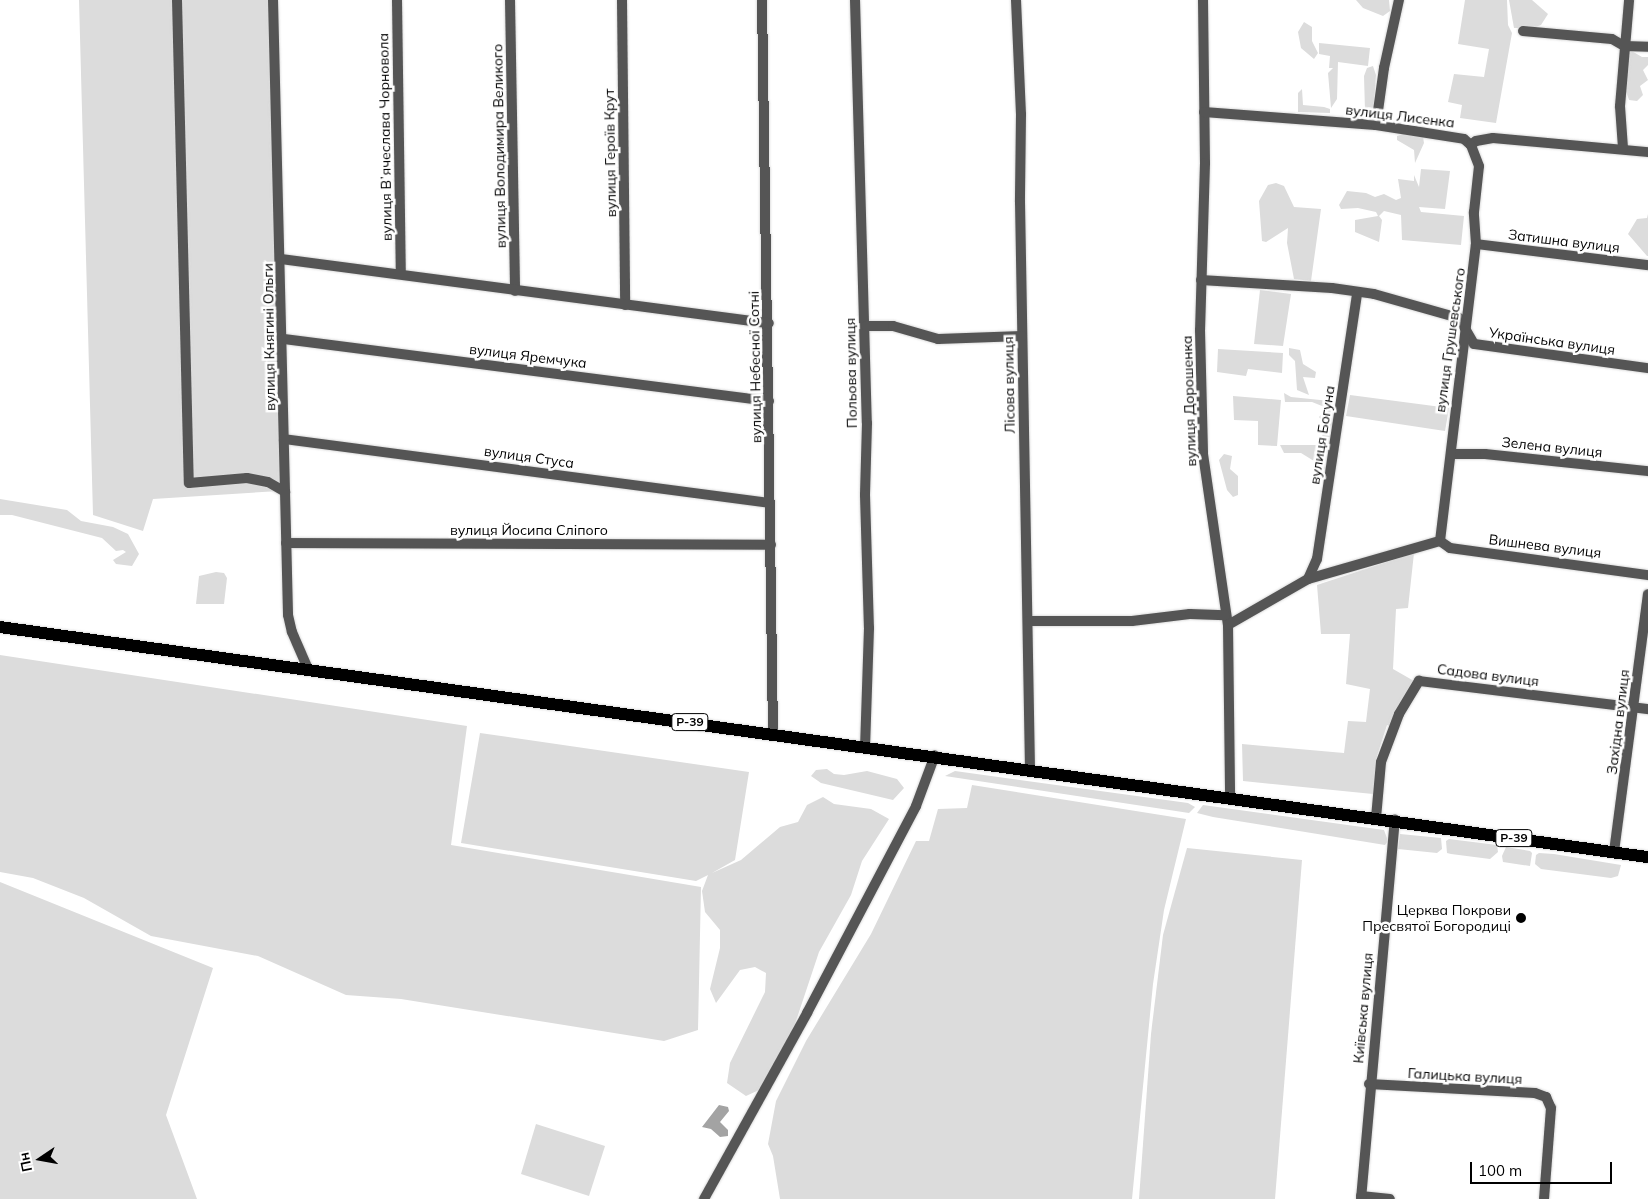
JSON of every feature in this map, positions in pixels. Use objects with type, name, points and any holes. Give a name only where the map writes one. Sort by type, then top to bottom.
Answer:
[{"type":"main road","name":"Р-39","points":[[0,627],[935,755],[1648,858]]},
{"type":"street","points":[[177,0],[188,483],[247,478],[268,482],[285,492]]},
{"type":"street","name":"вулиця Княгині Ольги","points":[[273,0],[284,338],[288,615],[292,632],[308,669]]},
{"type":"street","name":"вулиця Вʼячеслава Чорновола","points":[[397,0],[401,274]]},
{"type":"street","name":"вулиця Володимира Великого","points":[[510,0],[515,291]]},
{"type":"street","name":"вулиця Героїв Крут","points":[[622,0],[625,305]]},
{"type":"street","name":"вулиця Небесної Сотні","points":[[762,0],[769,323],[773,733]]},
{"type":"street","name":"Польова вулиця","points":[[855,0],[866,326],[868,628],[865,746]]},
{"type":"street","name":"Лісова вулиця","points":[[1016,0],[1021,114],[1022,336],[1030,769]]},
{"type":"street","name":"вулиця Дорошенка","points":[[1202,0],[1204,112],[1201,280],[1203,454],[1226,620],[1230,799]]},
{"type":"street","points":[[1376,125],[1384,68],[1399,0]]},
{"type":"street","points":[[1623,148],[1620,106],[1629,0]]},
{"type":"street","points":[[1523,31],[1612,39],[1624,46],[1648,47]]},
{"type":"street","name":"вулиця Лисенка","points":[[1204,112],[1376,125],[1464,139],[1471,145]]},
{"type":"street","points":[[1471,145],[1476,141],[1493,138],[1623,148],[1648,152]]},
{"type":"street","name":"вулиця Грушевського","points":[[1440,540],[1452,454],[1453,421],[1467,333],[1476,244],[1474,212],[1480,166],[1471,145]]},
{"type":"street","name":"Затишна вулиця","points":[[1476,244],[1648,264]]},
{"type":"street","points":[[281,258],[515,291],[769,323]]},
{"type":"street","name":"Українська вулиця","points":[[1201,280],[1332,288],[1357,294],[1374,294],[1459,318],[1474,344],[1648,368]]},
{"type":"street","name":"вулиця Богуна","points":[[1308,579],[1317,559],[1357,294]]},
{"type":"street","points":[[866,326],[893,326],[938,340],[1022,336]]},
{"type":"street","name":"вулиця Яремчука","points":[[284,338],[769,401]]},
{"type":"street","name":"вулиця Стуса","points":[[284,439],[770,503]]},
{"type":"street","name":"Зелена вулиця","points":[[1452,454],[1484,454],[1648,471]]},
{"type":"street","points":[[1028,621],[1132,621],[1190,614],[1226,620],[1308,579],[1440,540]]},
{"type":"street","name":"Вишнева вулиця","points":[[1440,540],[1450,548],[1648,575]]},
{"type":"street","name":"вулиця Йосипа Сліпого","points":[[286,543],[771,545]]},
{"type":"street","name":"Західна вулиця","points":[[1614,852],[1648,594]]},
{"type":"street","name":"Садова вулиця","points":[[1378,818],[1381,762],[1389,738],[1419,681],[1648,709]]},
{"type":"street","points":[[704,1199],[807,1013],[916,806],[935,755]]},
{"type":"street","name":"Київська вулиця","points":[[1361,1198],[1395,820]]},
{"type":"street","name":"Галицька вулиця","points":[[1370,1084],[1535,1093],[1546,1097],[1550,1108],[1544,1199]]},
{"type":"street","points":[[1361,1198],[1390,1199]]},
{"type":"shaded area","points":[[79,0],[269,0],[283,483],[279,491],[153,499],[143,531],[93,515]]},
{"type":"shaded area","points":[[1356,0],[1389,0],[1390,11],[1383,16],[1363,8]]},
{"type":"shaded area","points":[[1465,0],[1507,0],[1508,25],[1512,33],[1496,123],[1460,118],[1462,105],[1448,102],[1454,74],[1484,77],[1489,49],[1458,44]]},
{"type":"shaded area","points":[[1509,0],[1532,0],[1548,14],[1541,25],[1533,28],[1514,28]]},
{"type":"shaded area","points":[[1304,22],[1312,27],[1312,41],[1318,53],[1314,59],[1301,48],[1298,32]]},
{"type":"shaded area","points":[[1319,43],[1370,48],[1368,66],[1338,62],[1337,99],[1331,108],[1328,73],[1333,68],[1329,68],[1330,56],[1319,54]]},
{"type":"shaded area","points":[[1630,50],[1642,57],[1648,57],[1648,65],[1643,70],[1648,80],[1640,86],[1643,95],[1637,101],[1629,100],[1626,91]]},
{"type":"shaded area","points":[[1373,66],[1376,75],[1373,117],[1368,121],[1353,119],[1359,111],[1365,111],[1364,76],[1367,68]]},
{"type":"shaded area","points":[[1302,89],[1303,105],[1324,107],[1330,109],[1330,113],[1298,112],[1298,93]]},
{"type":"shaded area","points":[[1403,134],[1423,137],[1424,143],[1415,163],[1414,150],[1397,140],[1397,136]]},
{"type":"shaded area","points":[[1421,169],[1450,171],[1445,209],[1419,207],[1421,212],[1464,216],[1461,245],[1402,240],[1401,215],[1384,211],[1379,216],[1382,220],[1379,242],[1355,232],[1355,220],[1378,216],[1376,212],[1358,208],[1341,209],[1339,205],[1347,191],[1366,193],[1375,197],[1384,194],[1396,200],[1401,198],[1398,179],[1414,181],[1414,175],[1419,187]]},
{"type":"shaded area","points":[[1276,183],[1284,186],[1294,207],[1321,209],[1311,281],[1294,279],[1287,243],[1288,228],[1266,242],[1262,241],[1259,201],[1268,185]]},
{"type":"shaded area","points":[[1648,214],[1647,256],[1628,234],[1637,219],[1647,218]]},
{"type":"shaded area","points":[[1260,290],[1291,294],[1283,346],[1254,344]]},
{"type":"shaded area","points":[[1289,348],[1300,350],[1303,364],[1316,372],[1315,378],[1303,377],[1309,395],[1297,390],[1295,361],[1289,355]]},
{"type":"shaded area","points":[[1218,349],[1283,353],[1282,373],[1248,369],[1246,376],[1217,372]]},
{"type":"shaded area","points":[[1284,393],[1291,397],[1330,401],[1334,405],[1332,448],[1325,479],[1320,479],[1314,461],[1301,453],[1284,453],[1280,445],[1320,445],[1325,425],[1319,417],[1327,408],[1312,402],[1285,402]]},
{"type":"shaded area","points":[[1350,395],[1449,408],[1445,431],[1346,416]]},
{"type":"shaded area","points":[[1233,396],[1281,400],[1277,446],[1258,445],[1258,421],[1234,420]]},
{"type":"shaded area","points":[[1224,454],[1232,456],[1230,469],[1238,476],[1238,495],[1233,497],[1227,490],[1219,460]]},
{"type":"shaded area","points":[[0,499],[67,510],[81,521],[113,527],[128,534],[139,554],[132,566],[116,564],[113,560],[126,552],[123,550],[116,551],[102,538],[12,515],[0,515]]},
{"type":"shaded area","points":[[1414,553],[1408,608],[1396,609],[1393,669],[1414,681],[1390,726],[1387,725],[1377,756],[1373,794],[1243,781],[1242,744],[1344,753],[1348,721],[1366,722],[1370,689],[1346,684],[1350,634],[1321,634],[1317,585]]},
{"type":"shaded area","points":[[216,572],[224,573],[227,578],[224,604],[196,604],[199,576]]},
{"type":"shaded area","points":[[0,655],[467,726],[451,845],[701,887],[698,1030],[664,1041],[401,999],[346,995],[258,956],[151,936],[84,898],[33,878],[0,872]]},
{"type":"shaded area","points":[[480,733],[749,772],[735,860],[712,873],[741,860],[780,827],[798,822],[807,805],[823,797],[834,804],[871,809],[889,819],[862,861],[851,895],[819,952],[794,1027],[759,1090],[746,1096],[727,1083],[730,1063],[765,992],[766,973],[755,967],[740,970],[716,1003],[710,989],[720,948],[720,930],[705,912],[702,891],[708,875],[696,881],[461,843]]},
{"type":"shaded area","points":[[827,769],[834,774],[844,775],[867,771],[897,779],[904,788],[893,800],[821,783],[811,776],[816,770]]},
{"type":"shaded area","points":[[955,771],[1188,803],[1195,807],[1189,813],[945,776]]},
{"type":"shaded area","points":[[972,785],[1186,819],[1164,910],[1153,984],[1132,1199],[780,1199],[773,1156],[768,1144],[776,1101],[806,1041],[871,934],[916,841],[929,841],[938,809],[967,808]]},
{"type":"shaded area","points":[[1203,805],[1384,830],[1388,841],[1385,845],[1197,813]]},
{"type":"shaded area","points":[[1400,834],[1441,838],[1442,849],[1437,853],[1398,849]]},
{"type":"shaded area","points":[[1449,839],[1497,845],[1498,852],[1490,859],[1447,853],[1446,841]]},
{"type":"shaded area","points":[[1506,847],[1530,851],[1532,853],[1530,866],[1503,862],[1502,856]]},
{"type":"shaded area","points":[[1187,848],[1302,860],[1275,1199],[1139,1199],[1151,1034],[1163,935]]},
{"type":"shaded area","points":[[1539,853],[1621,865],[1618,876],[1611,878],[1541,869],[1535,864],[1536,855]]},
{"type":"shaded area","points":[[0,882],[213,968],[166,1115],[197,1199],[0,1199]]},
{"type":"shaded area","points":[[719,1105],[728,1107],[729,1111],[720,1122],[728,1130],[728,1136],[720,1137],[711,1129],[702,1127]]},
{"type":"shaded area","points":[[536,1124],[605,1146],[589,1196],[521,1174]]},
{"type":"place","name":"Церква Покрови Пресвятої Богородиці","points":[[1521,918]]}]
